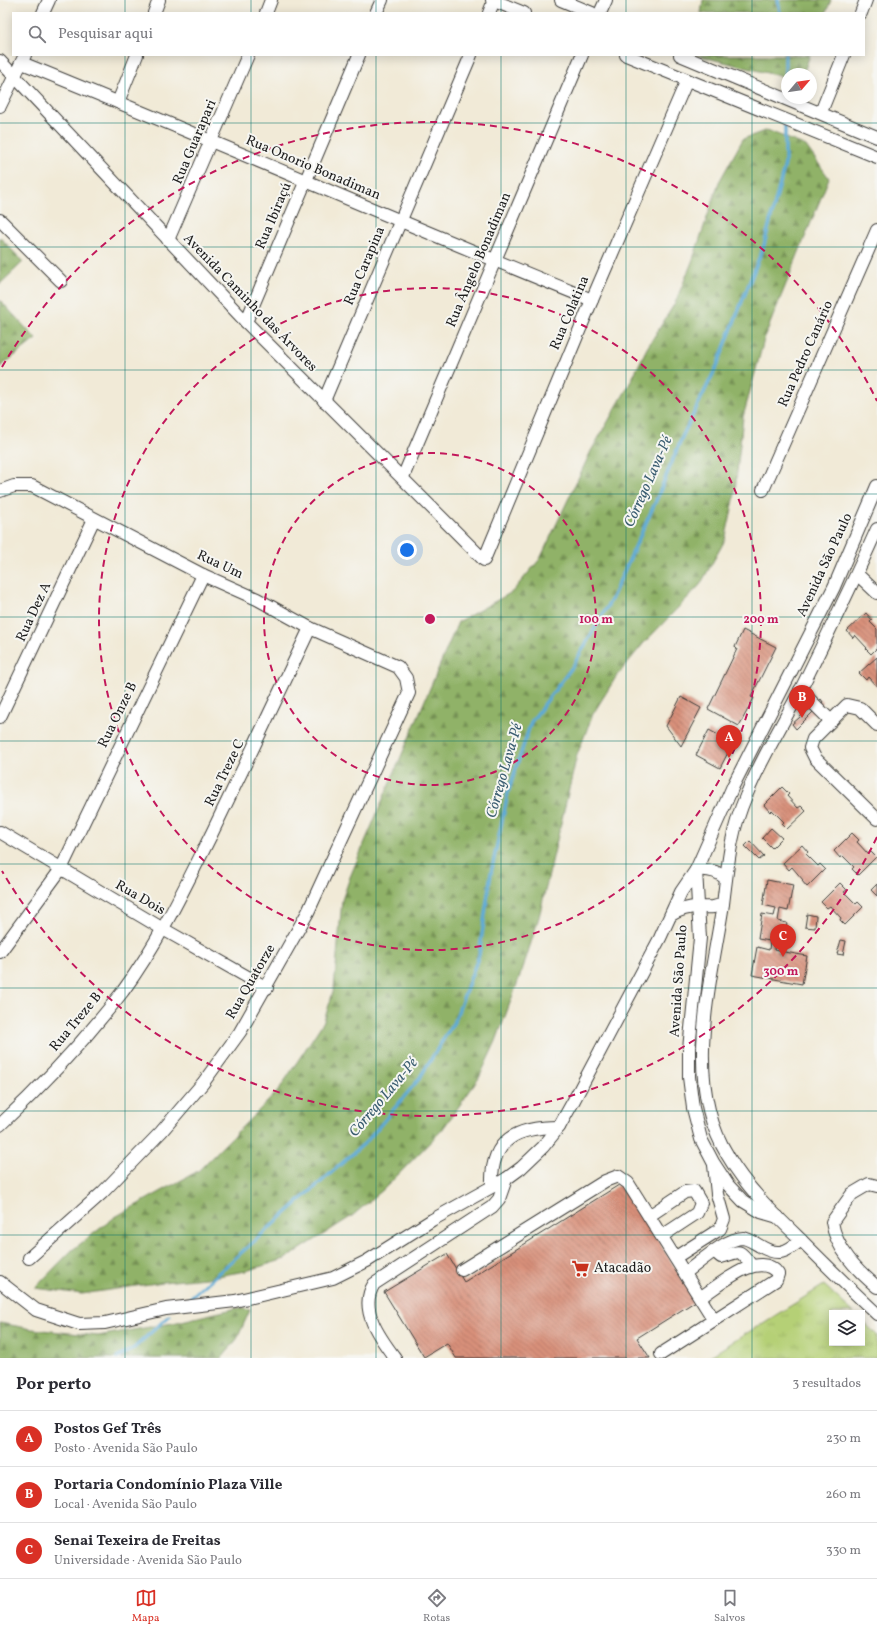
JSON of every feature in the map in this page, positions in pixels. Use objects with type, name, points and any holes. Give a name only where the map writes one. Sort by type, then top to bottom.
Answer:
[{"type":"street","points":[[43,12],[49,0]]},
{"type":"street","points":[[154,12],[159,0]]},
{"type":"street","points":[[266,12],[272,0]]},
{"type":"street","points":[[376,12],[382,0]]},
{"type":"street","points":[[489,12],[494,0],[522,12]]},
{"type":"street","points":[[561,0],[590,12]]},
{"type":"street","points":[[600,12],[606,0]]},
{"type":"street","points":[[861,12],[866,0]]},
{"type":"street","points":[[118,102],[137,56]]},
{"type":"street","name":"Rua Guarapari","points":[[168,240],[248,56]]},
{"type":"street","name":"Rua Ibiraçú","points":[[246,322],[359,56]]},
{"type":"street","name":"Rua Carapina","points":[[324,401],[471,56]]},
{"type":"street","name":"Rua Ângelo Bonadiman","points":[[403,477],[496,261],[582,56]]},
{"type":"street","points":[[628,56],[877,157]]},
{"type":"street","points":[[682,56],[877,136]]},
{"type":"street","points":[[820,112],[844,56]]},
{"type":"street","points":[[0,106],[23,59]]},
{"type":"street","name":"Rua Onorio Bonadiman","points":[[23,59],[118,102],[305,182],[592,300]]},
{"type":"street","name":"Avenida Caminho das Árvores","points":[[0,61],[246,322],[324,401],[403,477],[484,560]]},
{"type":"street","name":"Rua Colatina","points":[[484,560],[592,300],[687,80]]},
{"type":"street","points":[[0,220],[61,282]]},
{"type":"street","name":"Rua Pedro Canário","points":[[763,490],[877,230]]},
{"type":"street","name":"Rua Um","points":[[0,491],[14,486],[32,486],[203,575],[257,599],[310,628],[398,667]]},
{"type":"street","name":"Avenida São Paulo","points":[[779,1218],[761,1212],[743,1201],[728,1185],[713,1162],[701,1139],[693,1108],[690,1077],[690,1048],[700,938],[696,870],[733,786],[834,587],[877,486]]},
{"type":"street","name":"Rua Dez A","points":[[0,717],[94,519]]},
{"type":"street","name":"Avenida São Paulo","points":[[877,529],[857,574],[800,690],[746,795],[733,829],[725,878],[723,903],[710,978],[703,1078],[707,1106],[727,1155],[750,1188],[877,1314]]},
{"type":"street","points":[[857,574],[877,593]]},
{"type":"street","name":"Rua Onze B","points":[[0,952],[61,869],[203,575]]},
{"type":"street","name":"Rua Treze C","points":[[163,929],[247,761],[310,628]]},
{"type":"street","name":"Rua Quatorze","points":[[29,1258],[102,1193],[161,1132],[203,1083],[240,1032],[267,988],[312,905],[408,692],[406,678],[398,667]]},
{"type":"street","points":[[800,690],[831,720]]},
{"type":"street","points":[[877,725],[860,708],[847,705],[813,739],[810,748],[815,758],[877,819]]},
{"type":"street","name":"Rua Dois","points":[[0,832],[163,929],[267,988]]},
{"type":"street","points":[[0,1282],[36,1310],[79,1324],[105,1323],[166,1309],[235,1301],[333,1278],[367,1261],[506,1179],[543,1147],[559,1127],[660,938],[681,892],[696,870],[711,870],[721,874],[725,878]]},
{"type":"street","points":[[671,914],[680,910],[698,907],[716,908],[723,903]]},
{"type":"street","name":"Rua Treze B","points":[[0,1125],[28,1099],[90,1032],[123,990],[163,929]]},
{"type":"street","points":[[492,1186],[494,1160],[500,1148],[509,1139],[521,1131],[531,1128],[559,1127]]},
{"type":"street","points":[[676,1257],[720,1229],[724,1219],[717,1194],[713,1162]]},
{"type":"street","points":[[462,1270],[612,1177],[618,1176],[628,1183],[676,1257],[714,1320]]},
{"type":"street","points":[[396,1358],[369,1315],[367,1302],[369,1291],[374,1284],[492,1207],[499,1199],[506,1179]]},
{"type":"street","points":[[877,1186],[870,1184],[852,1194],[832,1222],[833,1233],[845,1254],[864,1276],[877,1287]]},
{"type":"street","points":[[649,1216],[685,1192],[694,1191],[701,1202],[697,1213],[662,1236]]},
{"type":"street","points":[[685,1273],[734,1240],[744,1238],[771,1251],[781,1253],[790,1250],[801,1240]]},
{"type":"street","points":[[715,1252],[721,1257],[737,1252],[742,1253],[751,1265]]},
{"type":"street","points":[[661,1354],[776,1280],[778,1274],[774,1268],[767,1264],[751,1265],[701,1298]]},
{"type":"green space","points":[[703,0],[831,0],[826,12],[701,12]]},
{"type":"green space","points":[[700,56],[810,56],[805,68],[781,68],[781,76]]},
{"type":"green space","points":[[767,130],[806,146],[829,178],[765,336],[743,417],[734,500],[725,540],[700,585],[643,644],[616,677],[593,714],[577,755],[539,917],[524,965],[496,1041],[479,1078],[442,1130],[384,1189],[352,1216],[285,1259],[246,1271],[206,1278],[163,1282],[82,1294],[35,1288],[71,1251],[115,1217],[198,1171],[278,1091],[324,1021],[334,989],[342,900],[350,877],[458,622],[512,592],[540,559],[591,451],[629,385],[647,348],[675,303],[692,262],[719,182],[743,139]]},
{"type":"green space","points":[[0,237],[23,262],[0,284]]},
{"type":"green space","points":[[0,300],[36,339],[0,367]]},
{"type":"green space","points":[[824,1285],[851,1310],[829,1310],[829,1346],[865,1346],[865,1323],[877,1335],[877,1358],[707,1358]]},
{"type":"green space","points":[[237,1308],[250,1310],[237,1339],[221,1358],[0,1358],[0,1323],[32,1329],[98,1336],[173,1323]]},
{"type":"building","points":[[866,613],[872,620],[870,622],[877,629],[877,648],[871,654],[855,635],[853,638],[847,631]]},
{"type":"building","points":[[743,630],[776,647],[751,697],[754,698],[739,726],[708,709],[737,649],[735,647]]},
{"type":"building","points":[[877,657],[877,687],[868,677],[866,680],[859,673]]},
{"type":"building","points":[[681,697],[701,708],[681,746],[666,726]]},
{"type":"building","points":[[821,699],[823,702],[796,729],[792,724]]},
{"type":"building","points":[[709,730],[733,743],[720,768],[696,755]]},
{"type":"building","points":[[782,787],[789,794],[787,796],[798,808],[801,806],[806,811],[787,829],[782,824],[784,822],[772,810],[770,812],[764,805]]},
{"type":"building","points":[[771,828],[782,838],[772,848],[762,838]]},
{"type":"building","points":[[852,833],[859,840],[857,842],[868,854],[871,852],[876,857],[858,875],[852,869],[854,867],[842,855],[840,858],[834,851]]},
{"type":"building","points":[[750,841],[764,856],[759,860],[745,846]]},
{"type":"building","points":[[802,845],[808,852],[806,854],[818,866],[820,864],[825,869],[807,887],[792,867],[789,870],[783,863]]},
{"type":"building","points":[[767,880],[793,885],[788,911],[780,909],[778,921],[787,923],[784,941],[775,940],[774,950],[807,956],[802,984],[752,975],[757,947],[769,950],[770,941],[758,939],[762,914],[774,916],[776,908],[763,905]]},
{"type":"building","points":[[840,883],[847,890],[844,892],[856,904],[858,902],[863,907],[845,925],[830,906],[827,908],[821,902]]},
{"type":"building","points":[[877,884],[877,896],[871,890]]},
{"type":"building","points":[[807,914],[816,916],[815,928],[805,927]]},
{"type":"building","points":[[841,940],[846,941],[843,955],[837,954]]},
{"type":"building","name":"Atacadão","points":[[622,1183],[696,1301],[637,1338],[650,1358],[456,1358],[447,1343],[424,1357],[384,1292],[447,1254],[464,1282]]},
{"type":"waterway","name":"Córrego Lava-Pé","points":[[778,0],[780,12]]},
{"type":"waterway","name":"Córrego Lava-Pé","points":[[785,56],[785,68]]},
{"type":"waterway","name":"Córrego Lava-Pé","points":[[189,1299],[367,1141],[419,1079],[455,1020],[479,955],[491,873],[508,793],[531,722],[573,666],[611,600],[655,503],[683,435],[717,366],[764,245],[785,164],[785,123]]},
{"type":"waterway","name":"Córrego Lava-Pé","points":[[117,1358],[134,1348],[169,1316]]},
{"type":"place","name":"Portaria Condomínio Plaza Ville","points":[[802,718]]},
{"type":"place","name":"Postos Gef Três","points":[[729,758]]},
{"type":"place","name":"Senai Texeira de Freitas","points":[[783,957]]},
{"type":"place","name":"Atacadão","points":[[581,1268]]}]
